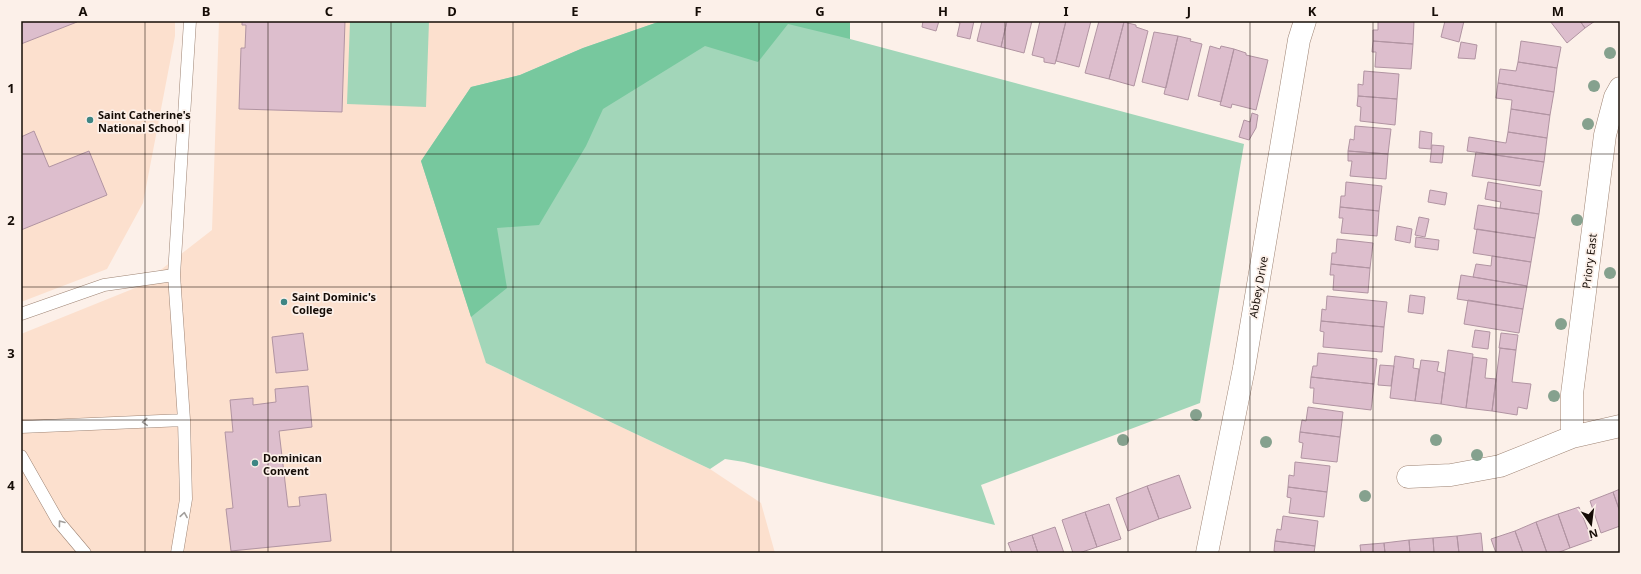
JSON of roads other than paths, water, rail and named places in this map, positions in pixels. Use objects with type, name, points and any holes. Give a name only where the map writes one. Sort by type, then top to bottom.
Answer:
[{"type":"street","name":"Abbey Drive","points":[[1207,553],[1244,368],[1299,40],[1305,21]]},
{"type":"street","name":"Priory East","points":[[1572,437],[1572,394],[1606,135],[1615,97],[1620,88]]},
{"type":"street","points":[[1408,477],[1451,475],[1500,466],[1572,437],[1620,426]]},
{"type":"lane","points":[[177,553],[186,499],[184,420],[174,275],[190,21]]},
{"type":"lane","points":[[21,314],[104,285],[174,275]]},
{"type":"lane","points":[[21,427],[184,420]]},
{"type":"lane","points":[[21,456],[58,521],[85,553]]},
{"type":"place","name":"Saint Catherine's National School","points":[[90,120]]},
{"type":"place","name":"Saint Dominic's College","points":[[284,302]]},
{"type":"place","name":"Dominican Convent","points":[[255,463]]}]
